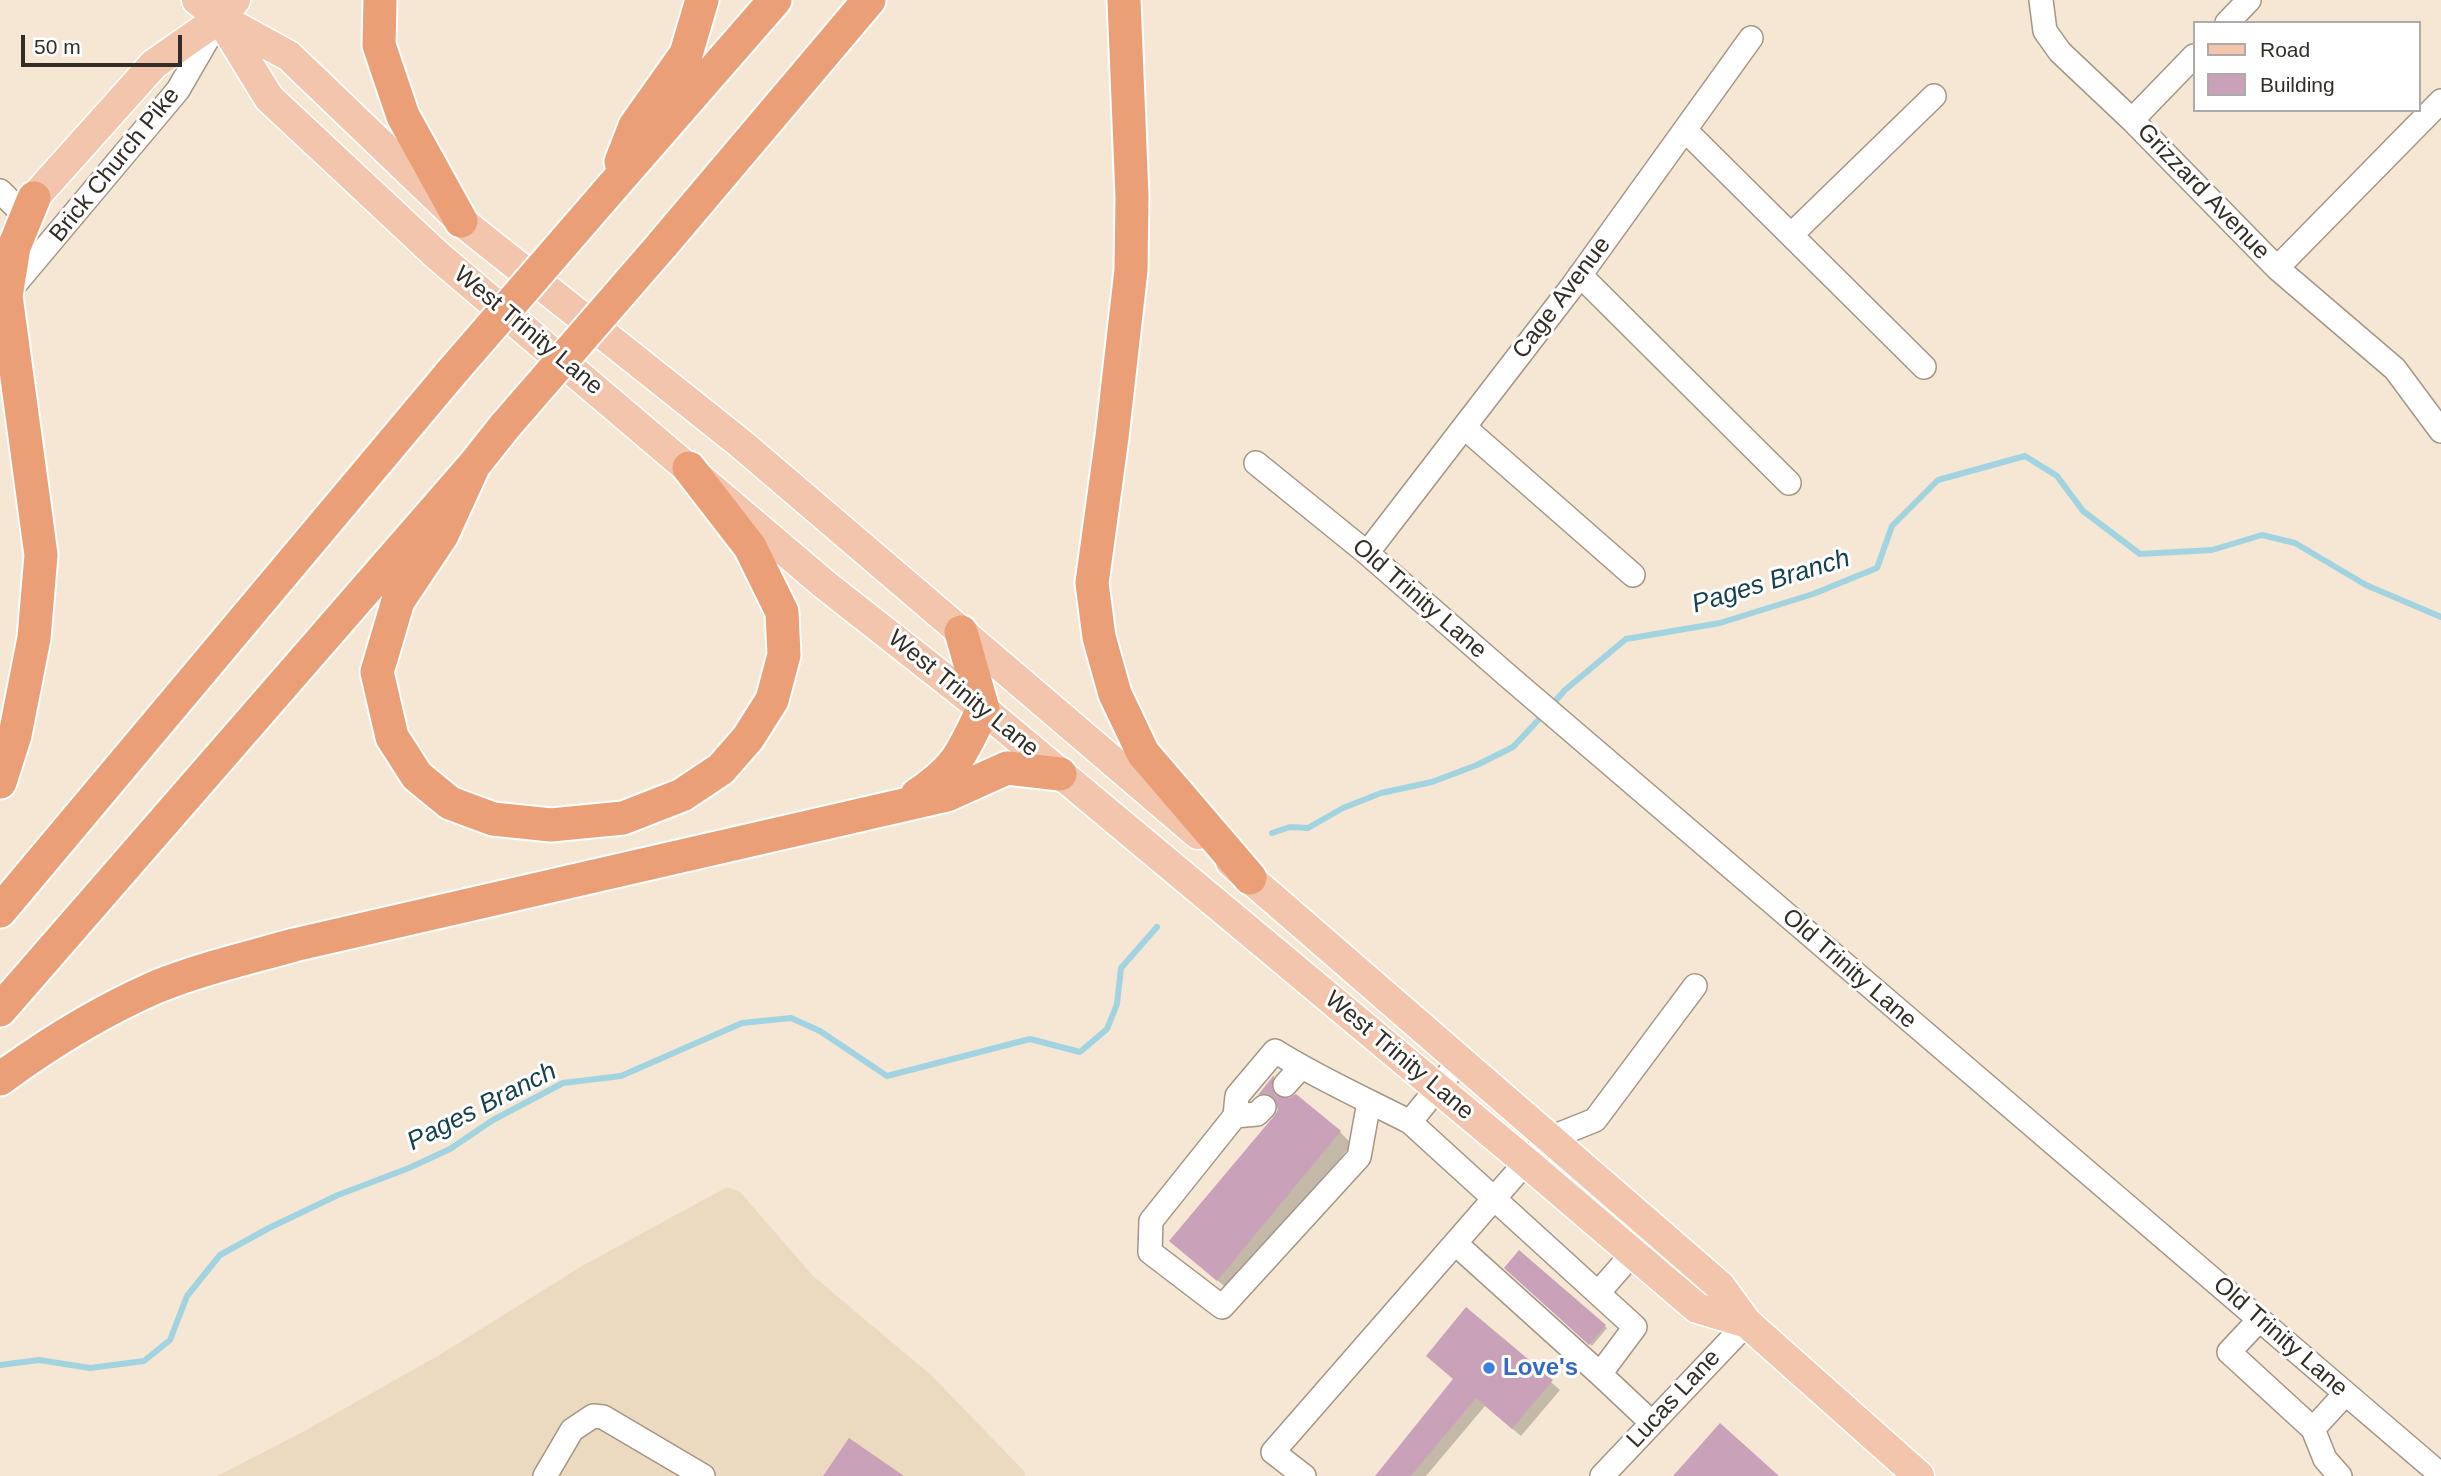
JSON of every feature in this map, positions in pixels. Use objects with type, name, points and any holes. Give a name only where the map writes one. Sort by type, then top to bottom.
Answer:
[{"type":"highway","points":[[380,0],[379,45],[403,116],[461,221]]},
{"type":"highway","points":[[612,187],[635,126],[686,54],[702,0]]},
{"type":"highway","points":[[0,911],[451,373],[775,0]]},
{"type":"highway","points":[[0,1010],[474,465],[869,0]]},
{"type":"highway","points":[[1124,0],[1132,197],[1131,270],[1112,437],[1091,583],[1100,638],[1115,694],[1143,753],[1250,878]]},
{"type":"highway","points":[[0,782],[15,735],[34,638],[41,555],[3,299],[14,247],[28,205]]},
{"type":"highway","points":[[0,410],[11,419],[25,438]]},
{"type":"highway","points":[[474,465],[442,535],[398,601],[377,672],[392,737],[417,776],[450,803],[494,819],[551,825],[623,818],[682,795],[721,769],[748,738],[772,700],[784,655],[782,612],[750,547],[689,468]]},
{"type":"highway","points":[[904,804],[937,782],[958,760],[983,709],[961,632]]},
{"type":"highway","points":[[0,1079],[39,1050],[94,1018],[157,987],[217,967],[294,945],[947,795],[1007,768],[1060,774]]},
{"type":"main road","name":"West Trinity Lane","points":[[217,6],[289,56],[461,221],[740,443],[1460,1059],[1720,1286],[1747,1323],[1919,1476]]},
{"type":"main road","name":"West Trinity Lane","points":[[217,6],[269,98],[438,256],[824,584],[983,709],[1697,1308],[1747,1323]]},
{"type":"main road","name":"Brick Church Pike","points":[[28,205],[154,65],[217,6]]},
{"type":"street","points":[[2041,0],[2045,31],[2060,52],[2132,120]]},
{"type":"street","points":[[2229,21],[2249,0]]},
{"type":"street","name":"Brick Church Pike","points":[[3,299],[178,90],[217,6]]},
{"type":"street","name":"Cage Avenue","points":[[1367,553],[1580,275],[1751,38]]},
{"type":"street","name":"Grizzard Avenue","points":[[2192,58],[2132,120],[2277,268],[2395,369],[2438,420]]},
{"type":"street","points":[[1791,234],[1934,96]]},
{"type":"street","name":"Grizzard Avenue","points":[[2277,268],[2441,101]]},
{"type":"street","points":[[1685,130],[1924,367]]},
{"type":"street","points":[[0,191],[28,205]]},
{"type":"street","name":"Brick Church Pike","points":[[0,238],[28,205]]},
{"type":"street","points":[[1580,275],[1789,483]]},
{"type":"street","points":[[1464,427],[1633,575]]},
{"type":"street","name":"Old Trinity Lane","points":[[1256,463],[1367,553],[2441,1475]]},
{"type":"street","points":[[1304,1476],[1273,1452],[1526,1162],[1550,1138],[1595,1120],[1695,986]]},
{"type":"street","points":[[1369,1101],[1359,1157],[1222,1307],[1150,1252],[1151,1221],[1235,1116],[1237,1096],[1275,1051],[1301,1068],[1369,1101],[1410,1122],[1635,1327],[1600,1374]]},
{"type":"street","points":[[1410,1122],[1460,1059]]},
{"type":"street","points":[[1285,1084],[1301,1068]]},
{"type":"street","points":[[1235,1116],[1257,1114],[1264,1107]]},
{"type":"street","points":[[1598,1293],[1654,1229]]},
{"type":"street","points":[[1456,1244],[1652,1423]]},
{"type":"street","points":[[2259,1320],[2229,1352],[2313,1429],[2325,1459],[2340,1476]]},
{"type":"street","name":"Lucas Lane","points":[[1602,1476],[1747,1323]]},
{"type":"street","points":[[2313,1429],[2345,1394]]},
{"type":"street","points":[[545,1476],[572,1430],[593,1416],[603,1417],[703,1476]]},
{"type":"shaded area","points":[[727,1187],[740,1192],[813,1276],[930,1374],[1024,1471],[1025,1476],[217,1476],[301,1433],[441,1354],[582,1266]]},
{"type":"building","points":[[1274,1075],[1272,1089],[1276,1096],[1289,1098],[1296,1094],[1341,1131],[1217,1281],[1169,1241],[1278,1110],[1274,1098],[1267,1093],[1258,1095]]},
{"type":"building","name":"Love's","points":[[1519,1250],[1606,1325],[1589,1345],[1504,1268]]},
{"type":"building","name":"Love's","points":[[1466,1307],[1553,1380],[1512,1429],[1476,1398],[1411,1476],[1375,1476],[1453,1379],[1426,1356]]},
{"type":"building","points":[[1720,1423],[1779,1476],[1673,1476]]},
{"type":"building","points":[[849,1438],[904,1476],[823,1476]]},
{"type":"waterway","name":"Pages Branch","points":[[1551,706],[1565,690],[1626,639],[1720,623],[1813,594],[1877,568],[1892,526],[1938,480],[2025,456],[2057,476],[2083,511],[2140,554],[2212,550],[2262,535],[2295,543],[2366,585],[2441,617]]},
{"type":"waterway","name":"Pages Branch","points":[[1272,833],[1290,827],[1308,828],[1343,808],[1381,793],[1432,782],[1477,765],[1513,747],[1544,714]]},
{"type":"waterway","name":"Pages Branch","points":[[0,1365],[39,1360],[90,1368],[144,1361],[170,1340],[187,1296],[220,1255],[338,1195],[450,1149],[493,1120],[563,1083],[621,1076],[742,1023],[791,1018],[820,1031],[887,1076],[1030,1039],[1080,1052],[1107,1029],[1117,1004],[1121,968],[1157,927]]},
{"type":"place","name":"Love's","points":[[1489,1368]]}]
